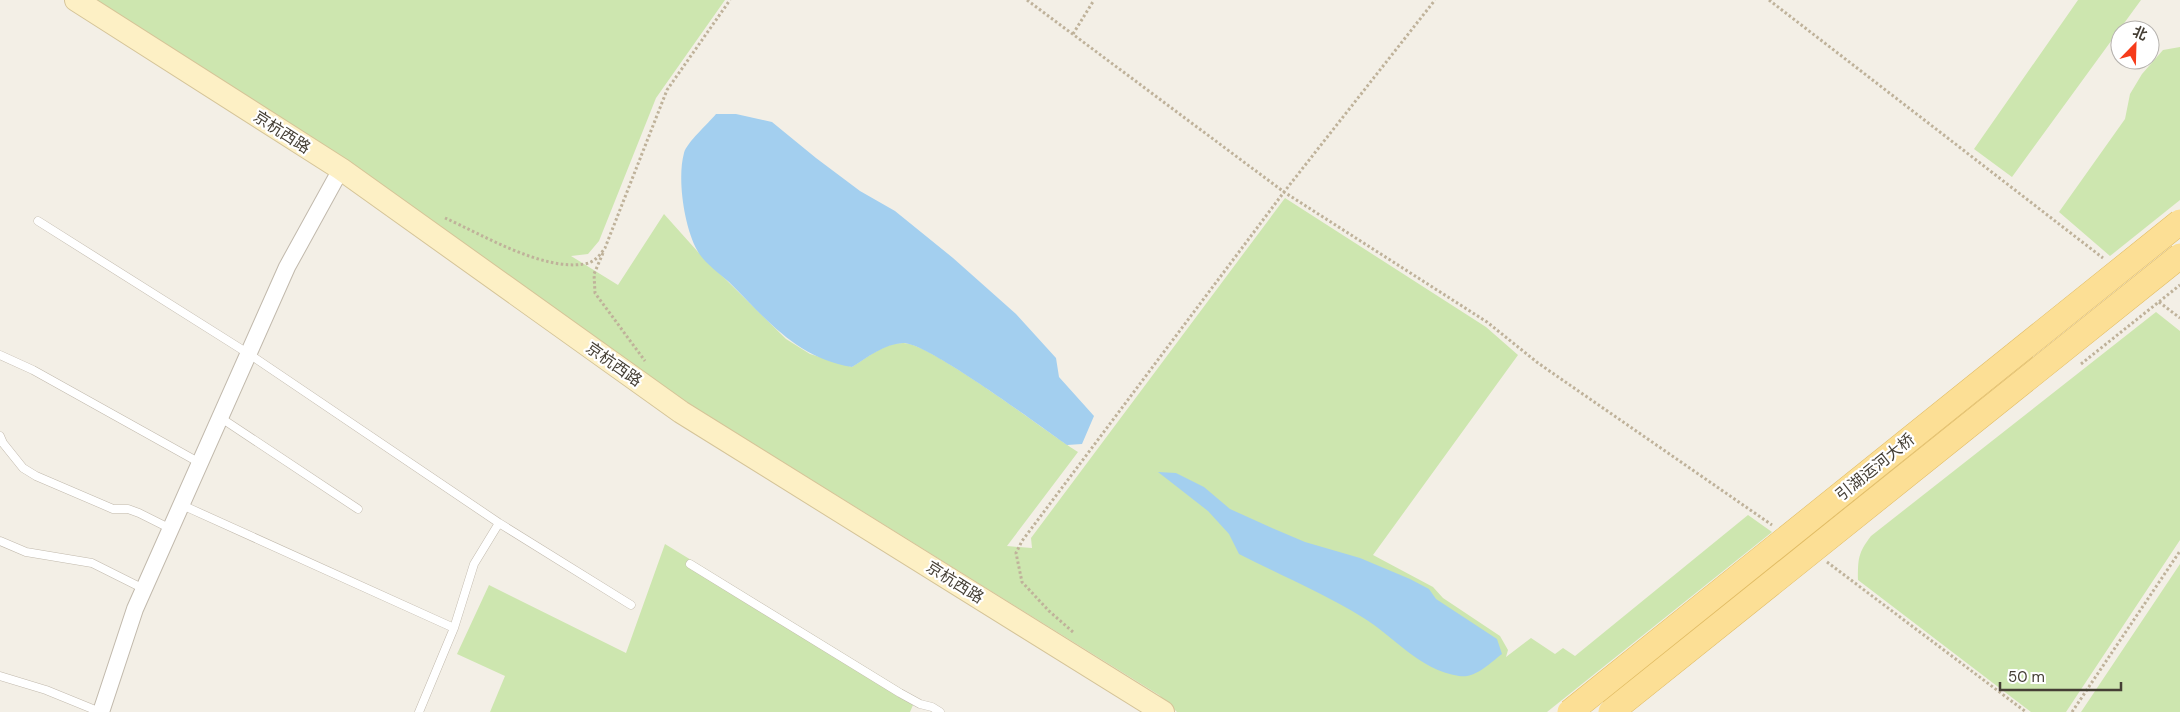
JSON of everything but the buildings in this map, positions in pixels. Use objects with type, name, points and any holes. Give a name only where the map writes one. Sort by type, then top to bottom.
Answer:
[{"type":"main road","name":"京杭西路","points":[[76,0],[341,169],[681,412],[1163,712]]},
{"type":"main road","name":"引湖运河大桥","points":[[1570,712],[2180,222]]},
{"type":"main road","name":"引湖运河大桥","points":[[1610,712],[2180,256]]},
{"type":"street","points":[[101,712],[135,608],[287,267],[341,169]]},
{"type":"lane","points":[[38,221],[249,354],[499,523],[631,605]]},
{"type":"lane","points":[[0,355],[33,370],[200,463]]},
{"type":"lane","points":[[220,418],[358,509]]},
{"type":"lane","points":[[0,436],[3,443],[23,468],[36,476],[113,509],[128,509],[139,513],[171,529]]},
{"type":"lane","points":[[182,505],[454,628]]},
{"type":"lane","points":[[419,712],[454,628],[474,564],[499,523]]},
{"type":"lane","points":[[0,541],[26,552],[92,563],[144,589]]},
{"type":"lane","points":[[690,564],[919,708],[932,707],[940,712]]},
{"type":"lane","points":[[0,676],[46,690],[101,712]]},
{"type":"path","points":[[647,364],[595,293],[594,274],[667,90],[730,0]]},
{"type":"path","points":[[1027,0],[1284,192],[1488,322],[1538,363],[1780,530]]},
{"type":"path","points":[[1073,34],[1094,0]]},
{"type":"path","points":[[1077,636],[1049,611],[1022,582],[1016,553],[1028,533],[1284,192],[1435,0]]},
{"type":"path","points":[[1769,0],[2108,262]]},
{"type":"path","points":[[437,215],[536,260],[567,265],[586,264],[598,257],[605,248]]},
{"type":"path","points":[[2159,302],[2180,285]]},
{"type":"path","points":[[2152,296],[2180,318]]},
{"type":"path","points":[[2072,712],[2180,551]]},
{"type":"path","points":[[1820,558],[2026,712]]},
{"type":"green space","points":[[89,0],[725,0],[656,98],[599,241],[588,254],[571,256],[618,285],[664,214],[698,252],[786,339],[810,354],[852,367],[889,345],[903,343],[917,347],[962,372],[1078,452],[1007,546],[1032,548],[1031,538],[1285,198],[1486,327],[1518,355],[1373,555],[1433,587],[1443,598],[1500,636],[1508,650],[1506,657],[1531,638],[1555,654],[1563,648],[1575,656],[1748,515],[1772,532],[1547,712],[1177,712],[1159,695],[691,405],[187,61]]},
{"type":"green space","points":[[2078,0],[2141,0],[2126,20],[2110,20],[2110,43],[2012,177],[1974,149]]},
{"type":"green space","points":[[2180,47],[2180,200],[2110,256],[2059,212],[2125,119],[2130,94],[2142,74],[2146,70],[2160,70],[2160,53],[2163,50]]},
{"type":"green space","points":[[2156,312],[2180,331],[2180,540],[2066,712],[2031,712],[1858,580],[1860,556],[1863,547],[1871,536]]},
{"type":"green space","points":[[665,544],[916,698],[910,712],[490,712],[505,676],[457,654],[489,585],[626,653]]},
{"type":"green space","points":[[2180,564],[2180,712],[2081,712]]},
{"type":"water","points":[[716,114],[736,114],[772,122],[860,191],[895,211],[953,258],[1016,314],[1056,358],[1059,377],[1094,416],[1082,444],[1067,445],[959,370],[916,346],[903,343],[889,346],[852,367],[815,355],[799,346],[770,323],[703,259],[692,240],[688,228],[683,202],[681,175],[684,153],[693,138]]},
{"type":"water","points":[[1158,472],[1176,473],[1204,487],[1230,509],[1272,528],[1305,542],[1360,558],[1429,589],[1436,599],[1497,639],[1502,654],[1482,670],[1471,675],[1459,676],[1431,667],[1374,625],[1347,608],[1239,554],[1229,534],[1208,511]]}]
